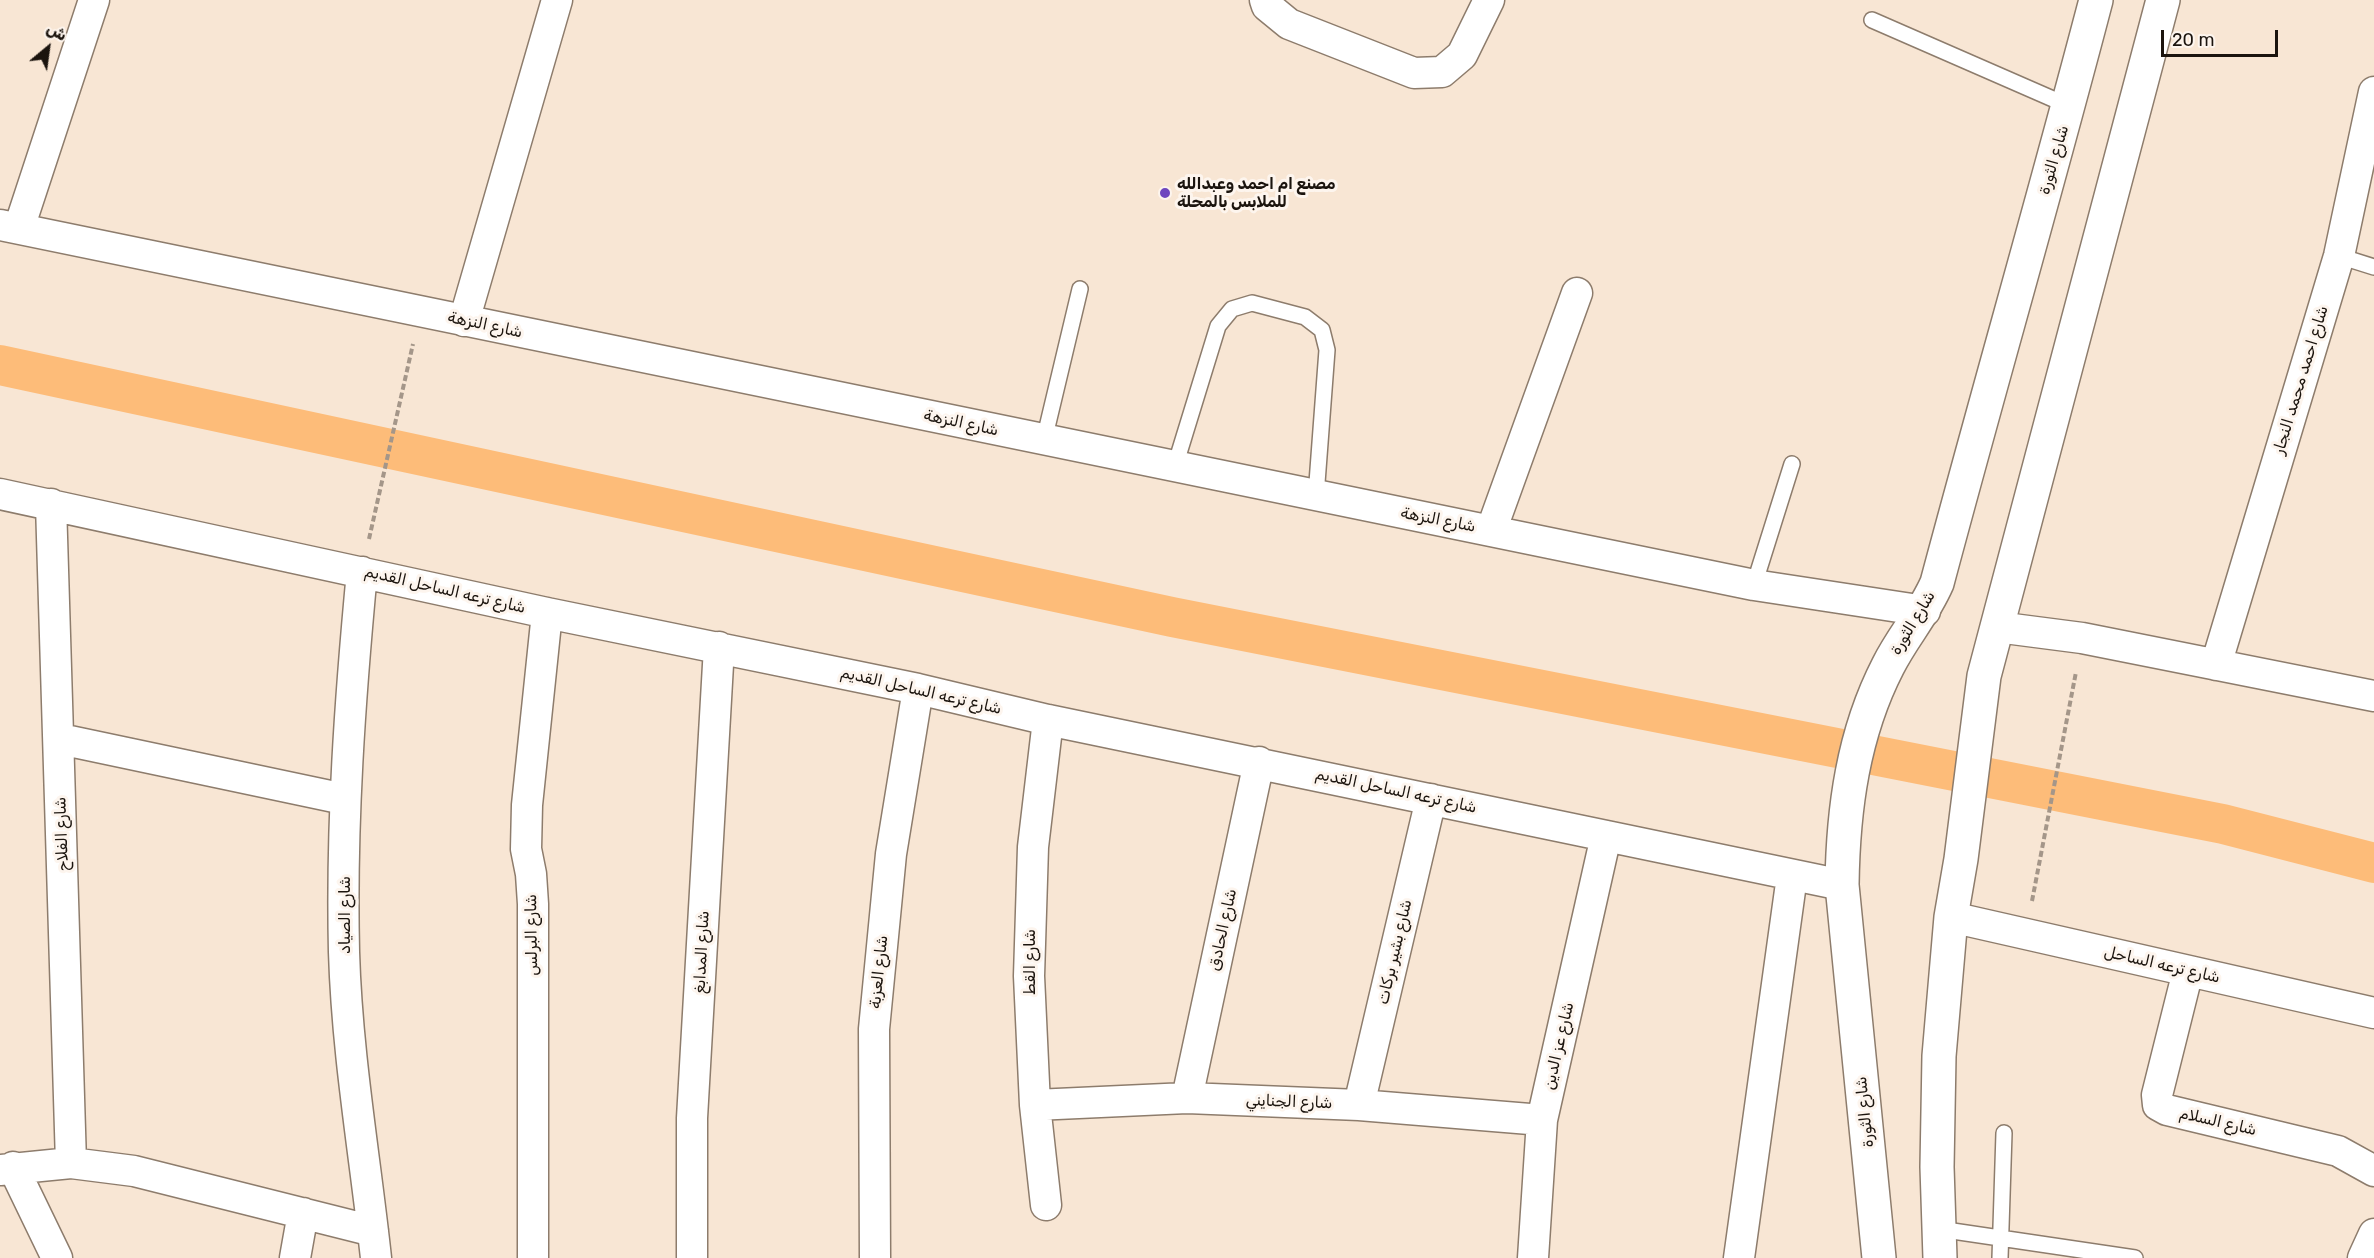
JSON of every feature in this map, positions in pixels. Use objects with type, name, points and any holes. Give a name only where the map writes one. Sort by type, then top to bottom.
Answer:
[{"type":"main road","name":"شارع الثورة","points":[[1879,1258],[1842,885],[1843,829],[1857,750],[1871,702],[1888,665],[1925,611],[1937,583],[2069,106],[2096,0]]},
{"type":"main road","points":[[1939,1244],[1940,1056],[1951,917],[1961,859],[1984,676],[2163,0]]},
{"type":"street","points":[[9,226],[94,0]]},
{"type":"street","points":[[464,321],[557,0]]},
{"type":"street","points":[[1260,2],[1289,24],[1414,72],[1442,72],[1461,55],[1489,0]]},
{"type":"street","name":"شارع احمد محمد النجار","points":[[2216,665],[2338,256],[2374,92]]},
{"type":"street","name":"شارع النزهة","points":[[9,226],[1754,585],[1925,611]]},
{"type":"street","points":[[1491,531],[1577,293]]},
{"type":"street","name":"شارع ترعه الساحل القديم","points":[[0,494],[547,613],[918,689],[1048,720],[1259,762],[1842,885]]},
{"type":"street","name":"شارع الفلاح","points":[[51,504],[60,739],[71,1163]]},
{"type":"street","name":"شارع الصياد","points":[[362,572],[344,799],[344,953],[351,1066],[374,1244]]},
{"type":"street","name":"شارع البرلس","points":[[533,1258],[533,904],[531,874],[526,849],[527,805],[547,613]]},
{"type":"street","points":[[1997,627],[2082,638],[2374,696]]},
{"type":"street","name":"شارع المدابغ","points":[[692,1258],[692,1118],[719,647]]},
{"type":"street","name":"شارع العزبة","points":[[875,1258],[874,1029],[891,854],[918,689]]},
{"type":"street","name":"شارع القط","points":[[1046,1205],[1035,1105],[1029,976],[1033,847],[1048,720]]},
{"type":"street","points":[[60,739],[344,799]]},
{"type":"street","name":"شارع الحادق","points":[[1187,1098],[1259,762]]},
{"type":"street","name":"شارع بشير بركات","points":[[1359,1105],[1431,799]]},
{"type":"street","name":"شارع عز الدين","points":[[1533,1258],[1542,1120],[1606,836]]},
{"type":"street","points":[[1739,1258],[1792,876]]},
{"type":"street","name":"شارع ترعه الساحل","points":[[1951,917],[2374,1013]]},
{"type":"street","name":"شارع السلام","points":[[2188,971],[2157,1095],[2158,1105],[2167,1110],[2338,1151],[2374,1171]]},
{"type":"street","name":"شارع الجنايني","points":[[1035,1105],[1187,1098],[1359,1105],[1542,1120]]},
{"type":"street","points":[[57,1258],[6,1168],[71,1163],[134,1171],[303,1213],[374,1244]]},
{"type":"street","points":[[295,1258],[303,1213]]},
{"type":"street","points":[[2363,1258],[2374,1234]]},
{"type":"lane","points":[[1872,20],[2069,106]]},
{"type":"lane","points":[[2338,256],[2374,267]]},
{"type":"lane","points":[[1044,440],[1080,289]]},
{"type":"lane","points":[[1175,466],[1218,326],[1232,309],[1252,303],[1305,317],[1322,330],[1327,350],[1316,496]]},
{"type":"lane","points":[[1754,585],[1792,464]]},
{"type":"lane","points":[[2000,1258],[2004,1133]]},
{"type":"lane","points":[[1939,1244],[2001,1239],[2134,1258]]},
{"type":"path","points":[[362,572],[421,312]]},
{"type":"path","points":[[2038,866],[2075,678]]},
{"type":"waterway","points":[[0,365],[1172,617],[2223,824],[2374,863]]},
{"type":"place","name":"مصنع ام احمد وعبدالله للملابس بالمحلة","points":[[1165,193]]}]
